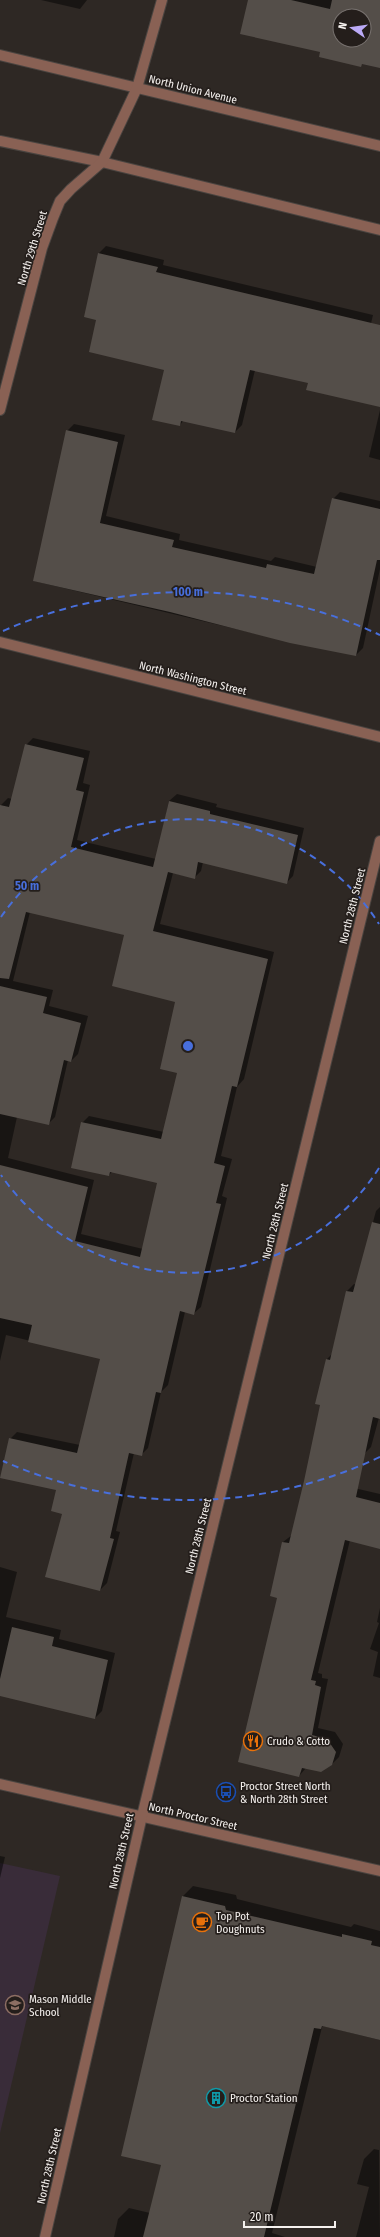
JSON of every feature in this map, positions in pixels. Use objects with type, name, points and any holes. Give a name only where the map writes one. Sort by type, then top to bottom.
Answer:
[{"type":"street","name":"North 29th Street","points":[[0,410],[42,248],[52,218],[60,201],[70,189],[102,162],[137,88],[162,0]]},
{"type":"street","name":"North Union Avenue","points":[[0,55],[380,146]]},
{"type":"street","points":[[0,141],[102,162],[380,230]]},
{"type":"street","name":"North Washington Street","points":[[0,642],[380,738]]},
{"type":"street","name":"North 28th Street","points":[[45,2237],[142,1816],[380,841]]},
{"type":"street","name":"North Proctor Street","points":[[0,1784],[380,1871]]},
{"type":"shaded area","name":"Mason Middle School","points":[[0,1863],[60,1876],[0,2133]]},
{"type":"building","points":[[248,0],[291,0],[330,9],[332,0],[380,0],[380,68],[362,64],[361,67],[319,57],[320,52],[240,34]]},
{"type":"building","points":[[98,253],[158,267],[156,272],[380,325],[380,407],[306,390],[308,383],[250,370],[235,433],[181,421],[180,426],[152,420],[164,370],[89,352],[96,320],[84,317]]},
{"type":"building","points":[[66,430],[118,442],[100,523],[174,540],[172,547],[266,568],[267,564],[314,574],[332,498],[380,509],[380,560],[377,560],[356,656],[290,643],[170,612],[33,581]]},
{"type":"building","points":[[25,744],[84,758],[76,790],[84,792],[71,847],[153,867],[169,801],[210,811],[210,814],[298,835],[287,884],[198,862],[195,879],[168,872],[153,931],[268,959],[237,1087],[232,1086],[214,1163],[225,1166],[216,1203],[221,1204],[194,1315],[180,1311],[161,1393],[156,1392],[142,1456],[129,1453],[110,1538],[114,1539],[100,1591],[45,1577],[62,1514],[51,1511],[56,1490],[0,1478],[9,1438],[77,1453],[100,1359],[28,1342],[32,1325],[0,1318],[0,1165],[88,1187],[75,1241],[140,1257],[157,1183],[110,1172],[109,1176],[71,1168],[81,1122],[161,1139],[177,1073],[160,1069],[175,1002],[112,986],[124,935],[26,912],[9,979],[0,978],[0,805],[9,807]]},
{"type":"building","points":[[0,986],[47,997],[43,1013],[81,1023],[71,1062],[64,1060],[49,1125],[0,1114]]},
{"type":"building","points":[[372,1222],[380,1224],[380,1419],[373,1417],[356,1497],[380,1503],[380,1549],[345,1540],[311,1680],[316,1681],[315,1685],[321,1687],[312,1735],[327,1739],[336,1752],[332,1765],[321,1772],[302,1768],[299,1777],[238,1762],[277,1598],[270,1596],[282,1542],[289,1543],[304,1481],[320,1405],[315,1404],[326,1359],[330,1360],[346,1291],[353,1292]]},
{"type":"building","points":[[12,1627],[54,1637],[52,1646],[108,1660],[95,1719],[0,1696],[0,1679]]},
{"type":"building","name":"Proctor Station","points":[[182,1896],[225,1906],[226,1910],[342,1937],[342,1934],[372,1941],[371,1945],[380,1947],[380,2040],[322,2026],[321,2029],[314,2028],[264,2237],[143,2237],[161,2165],[121,2156]]},
{"type":"place","name":"Crudo & Cotto","points":[[253,1741]]},
{"type":"place","name":"Proctor Street North & North 28th Street","points":[[226,1792]]},
{"type":"place","name":"Top Pot Doughnuts","points":[[202,1922]]},
{"type":"place","name":"Mason Middle School","points":[[15,2005]]},
{"type":"place","name":"Proctor Station","points":[[216,2098]]}]
